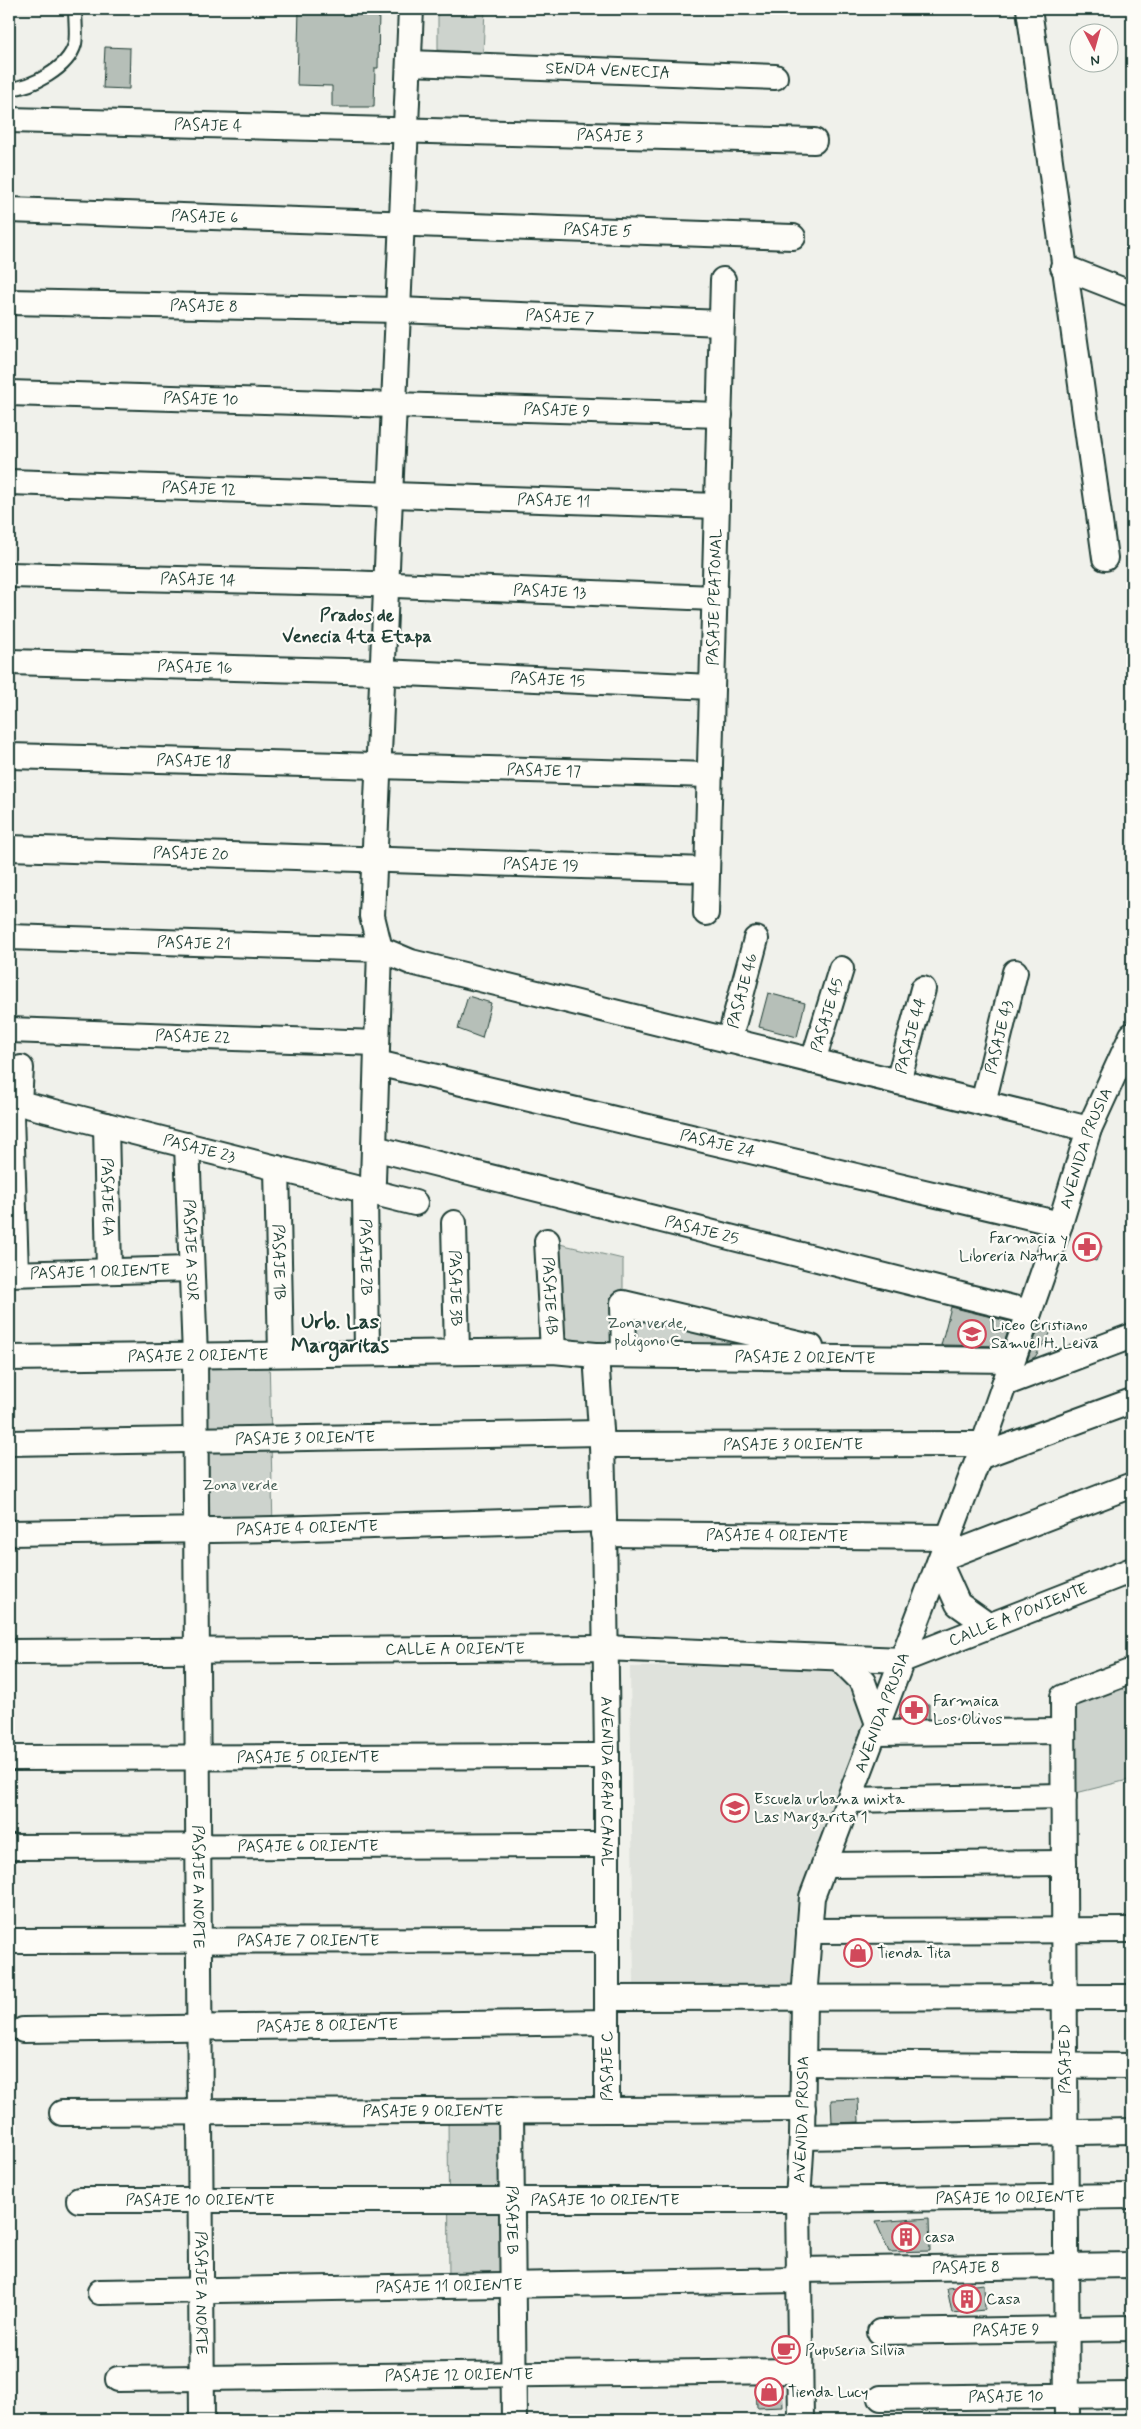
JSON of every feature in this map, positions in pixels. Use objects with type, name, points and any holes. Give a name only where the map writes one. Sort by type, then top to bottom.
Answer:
[{"type":"street","name":"PASAJE 2B","points":[[368,1353],[369,1186],[374,1148],[380,949],[372,916],[411,9]]},
{"type":"street","points":[[1029,9],[1104,558]]},
{"type":"street","name":"SENDA VENECIA","points":[[409,63],[776,77]]},
{"type":"street","name":"PASAJE 4","points":[[9,120],[406,131]]},
{"type":"street","name":"PASAJE 3","points":[[406,131],[814,141]]},
{"type":"street","name":"PASAJE 6","points":[[9,210],[402,223]]},
{"type":"street","name":"PASAJE 5","points":[[402,223],[793,237]]},
{"type":"street","points":[[1063,267],[1132,294]]},
{"type":"street","name":"PASAJE PEATONAL","points":[[706,913],[723,280]]},
{"type":"street","name":"PASAJE 8","points":[[9,302],[398,310]]},
{"type":"street","name":"PASAJE 7","points":[[398,310],[722,323]]},
{"type":"street","name":"PASAJE 10","points":[[9,393],[394,405]]},
{"type":"street","name":"PASAJE 9","points":[[394,405],[720,415]]},
{"type":"street","name":"PASAJE 12","points":[[9,482],[390,494]]},
{"type":"street","name":"PASAJE 11","points":[[390,494],[717,506]]},
{"type":"street","name":"PASAJE 14","points":[[9,575],[386,585]]},
{"type":"street","name":"PASAJE 13","points":[[386,585],[714,598]]},
{"type":"street","name":"PASAJE 16","points":[[9,662],[382,672]]},
{"type":"street","name":"PASAJE 15","points":[[382,672],[712,688]]},
{"type":"street","name":"PASAJE 18","points":[[9,756],[378,768]]},
{"type":"street","name":"PASAJE 17","points":[[378,768],[710,775]]},
{"type":"street","name":"PASAJE 20","points":[[9,848],[374,858]]},
{"type":"street","name":"PASAJE 19","points":[[374,858],[707,870]]},
{"type":"street","name":"PASAJE 21","points":[[9,937],[380,949]]},
{"type":"street","name":"PASAJE 46","points":[[729,1041],[756,939]]},
{"type":"street","points":[[380,949],[411,962],[1089,1129]]},
{"type":"street","name":"PASAJE 45","points":[[813,1061],[841,969]]},
{"type":"street","name":"PASAJE 43","points":[[983,1103],[1015,972]]},
{"type":"street","name":"PASAJE 44","points":[[898,1082],[923,989]]},
{"type":"street","name":"PASAJE 22","points":[[9,1030],[377,1053]]},
{"type":"street","name":"AVENIDA PRUSIA","points":[[801,2420],[798,2200],[803,2109],[804,1998],[812,1897],[944,1553],[981,1451],[1060,1224],[1089,1129],[1132,1035]]},
{"type":"street","name":"PASAJE 24","points":[[377,1053],[1060,1224]]},
{"type":"street","name":"PASAJE 23","points":[[21,1068],[19,1103],[277,1168],[369,1186],[414,1203]]},
{"type":"street","points":[[11,1115],[13,1273]]},
{"type":"street","name":"PASAJE 4A","points":[[106,1125],[109,1271]]},
{"type":"street","name":"PASAJE A SUR","points":[[187,1145],[194,1356]]},
{"type":"street","name":"PASAJE 25","points":[[374,1148],[1029,1312]]},
{"type":"street","name":"PASAJE 1B","points":[[277,1168],[281,1354]]},
{"type":"street","name":"PASAJE 3B","points":[[454,1223],[456,1352]]},
{"type":"street","name":"PASAJE 4B","points":[[547,1241],[552,1351]]},
{"type":"street","name":"PASAJE 1 ORIENTE","points":[[13,1273],[191,1269]]},
{"type":"street","points":[[624,1354],[623,1302],[854,1358]]},
{"type":"street","points":[[1004,1384],[1132,1336]]},
{"type":"street","name":"PASAJE 2 ORIENTE","points":[[9,1358],[552,1351],[597,1362],[624,1354],[1012,1360]]},
{"type":"street","name":"PASAJE A NORTE","points":[[194,1356],[202,2420]]},
{"type":"street","name":"AVENIDA GRAN CANAL","points":[[597,1362],[602,1439],[604,1527],[608,1998]]},
{"type":"street","name":"PASAJE 3 ORIENTE","points":[[9,1443],[602,1439],[981,1451],[1132,1401]]},
{"type":"street","points":[[989,1626],[958,1604],[944,1553],[1132,1485]]},
{"type":"street","name":"PASAJE 4 ORIENTE","points":[[9,1533],[604,1527],[944,1553]]},
{"type":"street","name":"CALLE A PONIENTE","points":[[902,1660],[1132,1570]]},
{"type":"street","name":"CALLE A ORIENTE","points":[[9,1652],[604,1648],[902,1660]]},
{"type":"street","points":[[839,1658],[863,1682],[876,1728],[1063,1731]]},
{"type":"street","name":"PASAJE D","points":[[1067,2420],[1063,1697],[1132,1671]]},
{"type":"street","name":"PASAJE 5 ORIENTE","points":[[9,1758],[607,1756]]},
{"type":"street","points":[[849,1800],[1064,1796]]},
{"type":"street","name":"PASAJE 6 ORIENTE","points":[[9,1847],[607,1845]]},
{"type":"street","points":[[824,1865],[1064,1863]]},
{"type":"street","points":[[809,1931],[1132,1930]]},
{"type":"street","name":"PASAJE 7 ORIENTE","points":[[9,1941],[607,1940]]},
{"type":"street","points":[[607,2022],[608,1998],[1132,1997]]},
{"type":"street","name":"PASAJE 8 ORIENTE","points":[[23,2030],[607,2022]]},
{"type":"street","name":"PASAJE C","points":[[607,2022],[607,2110]]},
{"type":"street","points":[[804,2063],[1132,2066]]},
{"type":"street","name":"PASAJE 9 ORIENTE","points":[[62,2113],[803,2109]]},
{"type":"street","name":"PASAJE B","points":[[511,2110],[514,2420]]},
{"type":"street","points":[[802,2137],[1132,2131]]},
{"type":"street","name":"PASAJE 10 ORIENTE","points":[[79,2200],[798,2200],[1132,2196]]},
{"type":"street","name":"PASAJE 8","points":[[798,2275],[1132,2265]]},
{"type":"street","name":"PASAJE 11 ORIENTE","points":[[100,2292],[512,2285],[798,2275]]},
{"type":"street","name":"PASAJE 9","points":[[880,2332],[1132,2328]]},
{"type":"street","name":"PASAJE 12 ORIENTE","points":[[118,2379],[800,2371]]},
{"type":"street","name":"PASAJE 10","points":[[881,2398],[1132,2395]]},
{"type":"lane","points":[[9,89],[18,88],[45,76],[64,62],[74,45],[75,9]]},
{"type":"shaded area","name":"Escuela urbana mixta Las Margarita 1","points":[[818,1664],[846,1672],[871,1715],[793,1988],[634,1986],[630,1667]]},
{"type":"green space","points":[[438,9],[485,9],[483,53],[438,50]]},
{"type":"green space","name":"Zona verde, poligono C","points":[[547,1241],[623,1259],[623,1302],[854,1358],[553,1351]]},
{"type":"green space","name":"Zona verde","points":[[207,1355],[269,1355],[273,1529],[210,1530]]},
{"type":"green space","points":[[1132,1671],[1132,1779],[1064,1796],[1063,1697]]},
{"type":"green space","points":[[511,2110],[512,2285],[449,2286],[448,2111]]},
{"type":"building","points":[[299,9],[379,9],[378,68],[375,68],[374,107],[332,107],[332,86],[297,85]]},
{"type":"building","points":[[105,47],[130,48],[129,89],[103,88]]},
{"type":"building","points":[[768,993],[805,1003],[797,1037],[759,1027]]},
{"type":"building","points":[[468,996],[491,1003],[482,1038],[458,1029]]},
{"type":"building","points":[[1085,1240],[1102,1246],[1096,1261],[1080,1255]]},
{"type":"building","name":"Liceo Cristiano Samuel H. Leiva","points":[[951,1307],[1011,1322],[1003,1346],[941,1345]]},
{"type":"building","points":[[1040,1323],[1055,1326],[1035,1357],[1027,1361]]},
{"type":"building","points":[[904,1704],[929,1704],[929,1719],[898,1719]]},
{"type":"building","points":[[858,2099],[859,2122],[832,2123],[831,2100]]},
{"type":"building","name":"casa","points":[[929,2218],[930,2251],[889,2252],[876,2222]]},
{"type":"building","name":"Casa","points":[[984,2284],[985,2310],[952,2313],[947,2288]]},
{"type":"building","name":"Tienda Lucy","points":[[756,2385],[782,2385],[783,2407],[757,2408]]},
{"type":"place","name":"Farmacia y Libreria Natura","points":[[1087,1247]]},
{"type":"place","name":"Liceo Cristiano Samuel H. Leiva","points":[[972,1334]]},
{"type":"place","name":"Farmaica Los Olivos","points":[[914,1710]]},
{"type":"place","name":"Escuela urbana mixta Las Margarita 1","points":[[735,1808]]},
{"type":"place","name":"Tienda Tita","points":[[858,1953]]},
{"type":"place","name":"casa","points":[[906,2237]]},
{"type":"place","name":"Casa","points":[[967,2299]]},
{"type":"place","name":"Pupuseria Silvia","points":[[786,2350]]},
{"type":"place","name":"Tienda Lucy","points":[[769,2392]]},
{"type":"district","name":"Prados de Venecia 4ta Etapa","points":[[357,626]]},
{"type":"district","name":"Urb. Las Margaritas","points":[[340,1334]]}]
